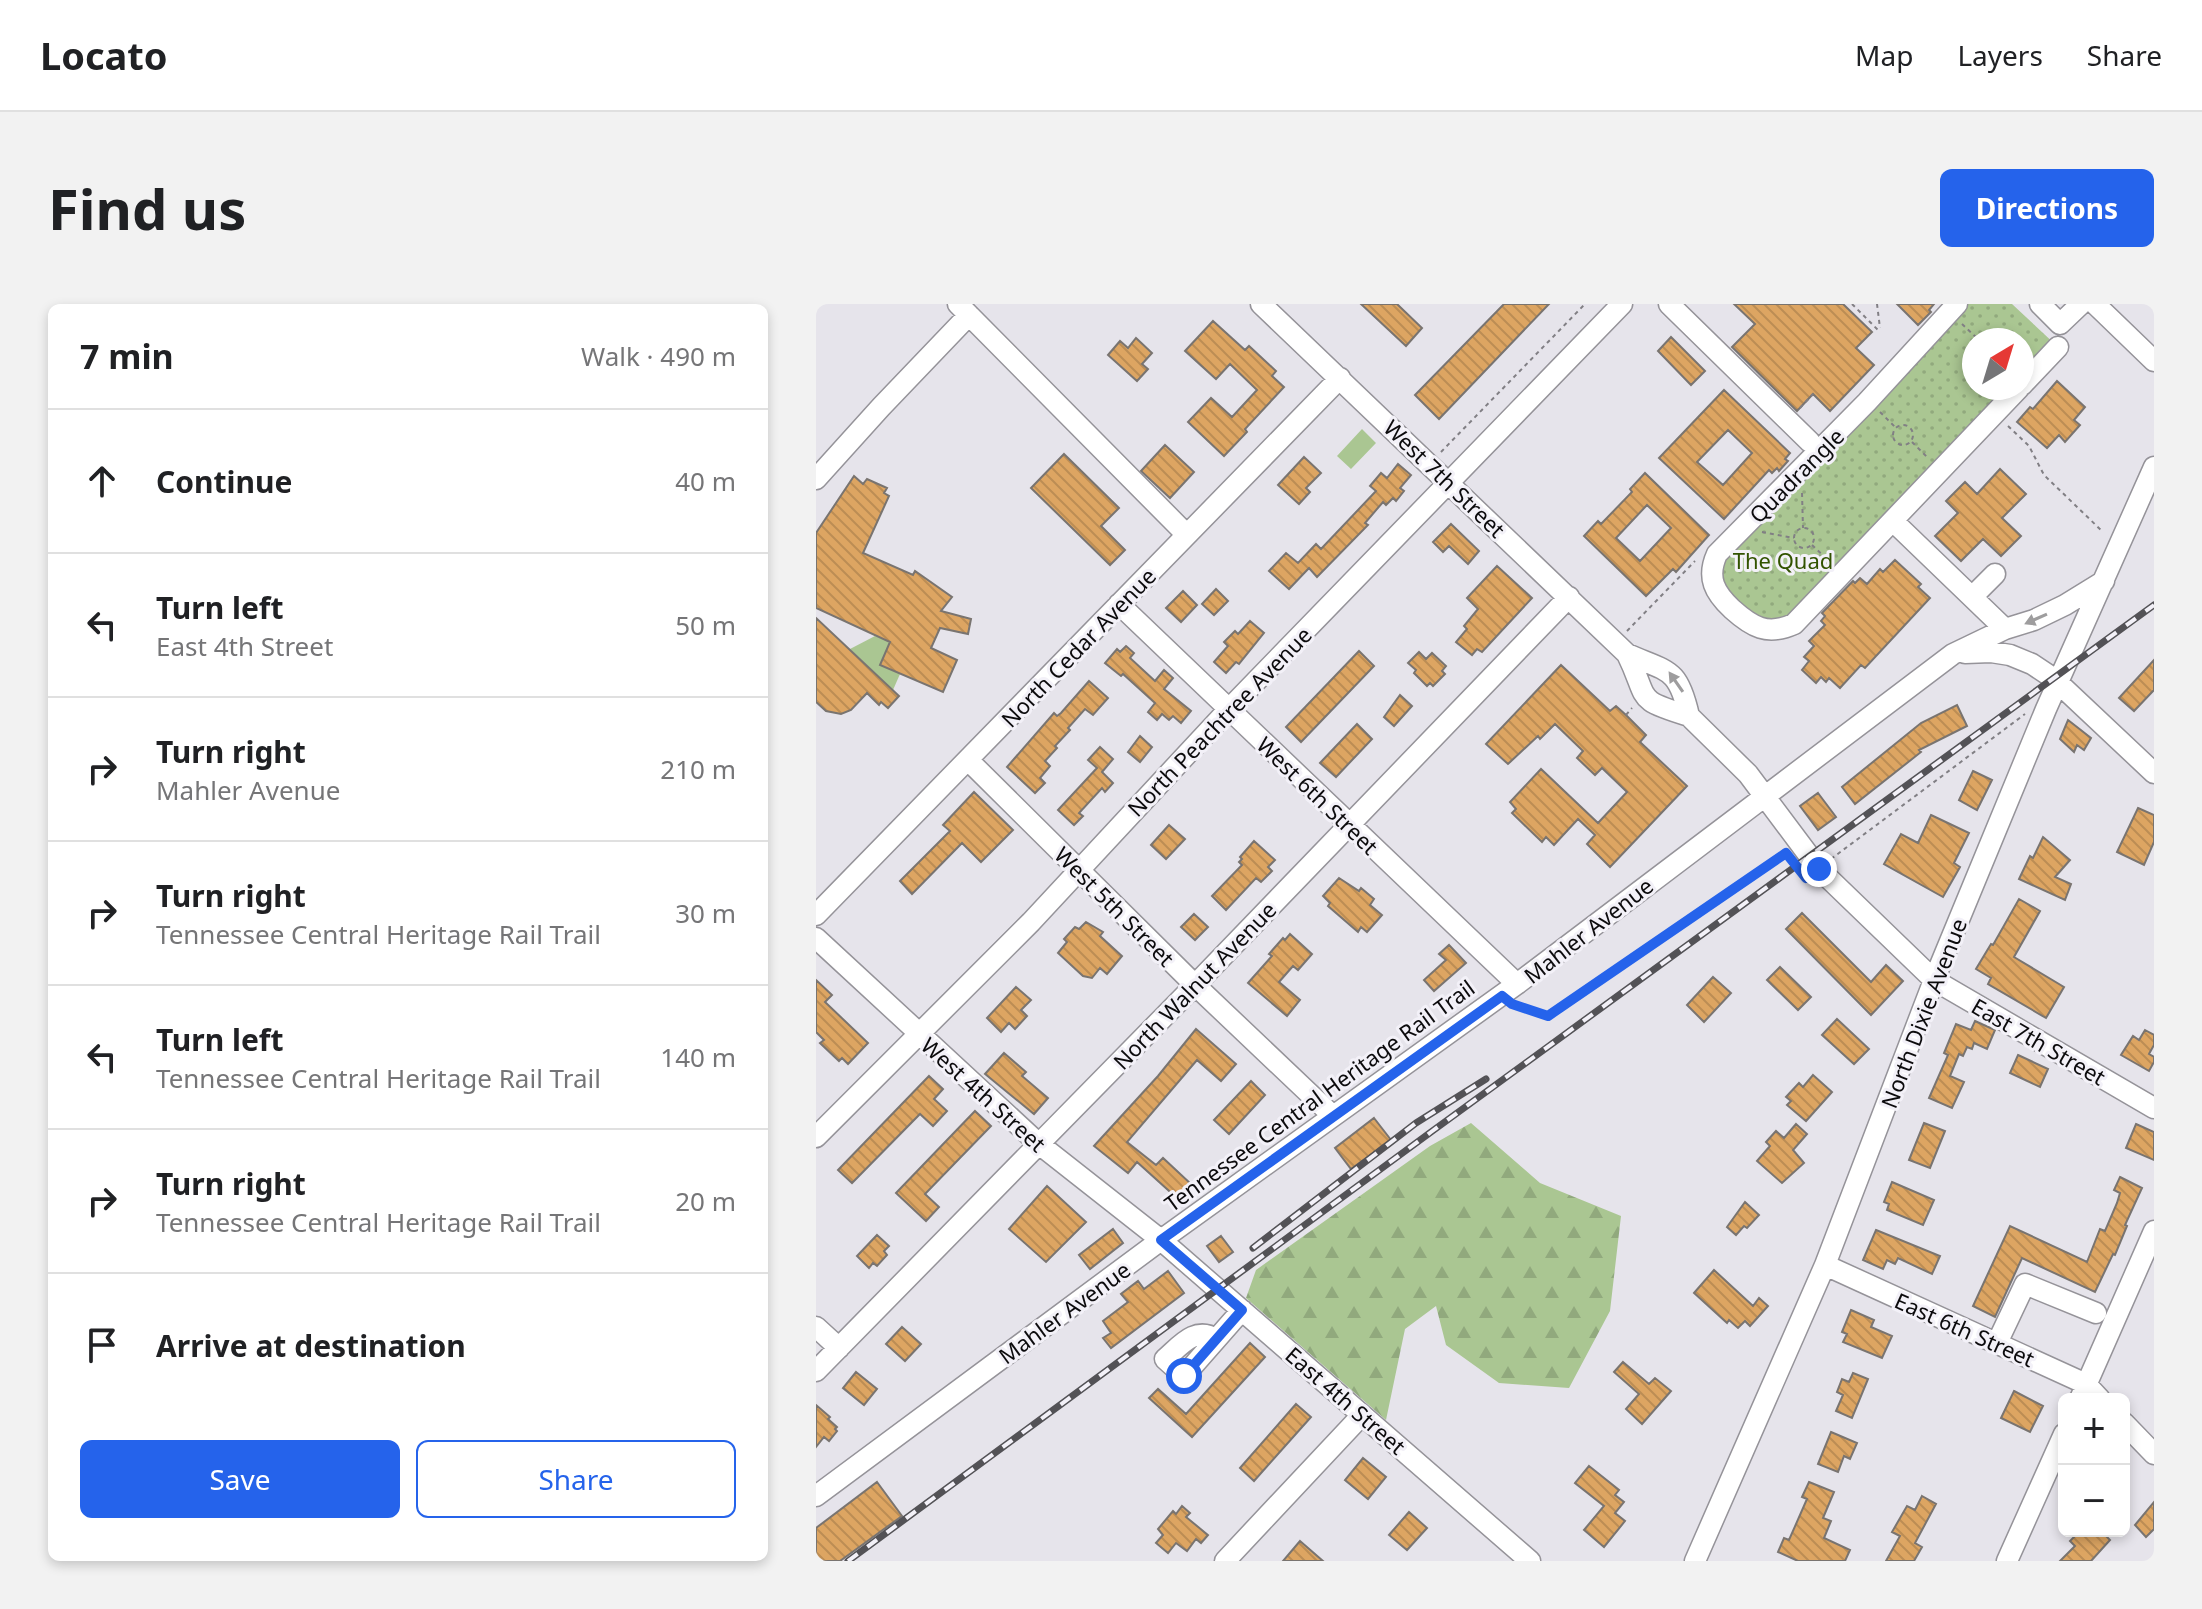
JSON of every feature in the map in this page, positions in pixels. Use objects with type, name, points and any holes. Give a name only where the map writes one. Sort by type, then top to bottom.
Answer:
[{"type":"street","name":"West 7th Street","points":[[1261,304],[1627,654],[1665,668],[1675,677],[1689,716]]},
{"type":"street","name":"North Peachtree Avenue","points":[[816,1137],[1031,922],[1228,710],[1622,304]]},
{"type":"street","points":[[1669,304],[1810,442]]},
{"type":"street","name":"Quadrangle","points":[[1957,304],[1869,401],[1717,554],[1713,563],[1712,583],[1716,593],[1749,625],[1760,629],[1784,629],[1794,624],[2007,400]]},
{"type":"street","points":[[2040,304],[2060,324],[2081,304]]},
{"type":"street","points":[[2095,304],[2154,361]]},
{"type":"street","points":[[817,482],[963,309],[1186,534]]},
{"type":"street","name":"Quadrangle","points":[[2034,372],[2058,347]]},
{"type":"street","name":"North Cedar Avenue","points":[[816,915],[1340,378]]},
{"type":"street","name":"North Dixie Avenue","points":[[1695,1561],[1825,1265],[1934,980],[2046,709],[2154,467]]},
{"type":"street","points":[[1896,524],[2005,629]]},
{"type":"street","points":[[1972,597],[1995,574]]},
{"type":"street","name":"Mahler Avenue","points":[[816,1496],[1161,1240],[1510,990],[1953,654],[2005,629],[2026,624],[2104,581]]},
{"type":"street","name":"North Walnut Avenue","points":[[816,1371],[1195,985],[1569,597]]},
{"type":"street","name":"West 6th Street","points":[[1119,604],[1348,825],[1510,990]]},
{"type":"street","points":[[1953,654],[1991,652],[2055,663],[2068,654],[2077,642]]},
{"type":"street","name":"West 7th Street","points":[[1627,654],[1642,694],[1663,709],[1689,716],[1765,795]]},
{"type":"street","points":[[2010,655],[2032,664],[2058,685],[2154,773]]},
{"type":"street","name":"West 5th Street","points":[[968,760],[1195,985],[1333,1116]]},
{"type":"street","name":"East 7th Street","points":[[1765,795],[1819,869],[1934,980],[2154,1108]]},
{"type":"street","name":"West 4th Street","points":[[816,938],[1039,1144],[1161,1240]]},
{"type":"street","points":[[2089,1393],[2154,1231]]},
{"type":"street","name":"East 4th Street","points":[[1161,1240],[1530,1561]]},
{"type":"street","name":"East 6th Street","points":[[1825,1265],[1997,1343],[2087,1393]]},
{"type":"street","points":[[1997,1343],[2025,1284],[2096,1313]]},
{"type":"street","points":[[1216,1339],[1242,1310]]},
{"type":"street","points":[[816,1327],[839,1348]]},
{"type":"street","points":[[1225,1561],[1362,1415]]},
{"type":"street","points":[[2130,1429],[2154,1454]]},
{"type":"street","points":[[2007,1561],[2058,1447]]},
{"type":"path","points":[[1440,453],[1585,304]]},
{"type":"path","points":[[1852,304],[1879,329],[1877,304]]},
{"type":"path","points":[[1794,415],[1813,394]]},
{"type":"path","points":[[1902,424],[1909,426],[1914,435],[1911,441],[1905,445],[1896,442],[1894,430],[1902,424]]},
{"type":"path","points":[[2008,426],[2029,446],[2044,475],[2103,532]]},
{"type":"path","points":[[1911,441],[1940,470]]},
{"type":"path","points":[[1810,529],[1814,538],[1811,544],[1805,548],[1796,544],[1796,531],[1810,529]]},
{"type":"path","points":[[1811,544],[1842,574]]},
{"type":"path","points":[[1626,715],[1638,702]]},
{"type":"path","points":[[1819,869],[2021,716],[2035,709],[2046,709]]},
{"type":"path","name":"Tennessee Central Heritage Rail Trail","points":[[1510,990],[1512,1004],[1548,1016],[1786,853]]},
{"type":"green space","name":"The Quad","points":[[1956,304],[2012,304],[2058,347],[2034,372],[2034,328],[1962,328],[1962,400],[2008,400],[1794,624],[1760,629],[1716,593],[1713,563]]},
{"type":"green space","points":[[1362,429],[1376,443],[1351,469],[1337,456]]},
{"type":"green space","points":[[875,636],[890,642],[880,665],[900,674],[893,690],[850,649]]},
{"type":"green space","points":[[1471,1123],[1540,1183],[1621,1216],[1610,1311],[1569,1388],[1499,1383],[1446,1345],[1436,1306],[1405,1329],[1386,1420],[1246,1298],[1256,1270],[1430,1146]]},
{"type":"building","points":[[1361,304],[1397,304],[1422,328],[1406,346]]},
{"type":"building","points":[[1504,304],[1549,304],[1439,419],[1415,395]]},
{"type":"building","points":[[1734,304],[1843,304],[1872,332],[1856,348],[1874,365],[1830,411],[1813,394],[1797,411],[1732,347],[1755,324]]},
{"type":"building","points":[[1897,304],[1934,304],[1929,310],[1931,312],[1918,325]]},
{"type":"building","points":[[1213,321],[1245,350],[1249,346],[1276,371],[1272,376],[1284,387],[1224,456],[1188,422],[1211,398],[1232,417],[1257,390],[1230,364],[1216,379],[1185,351]]},
{"type":"building","points":[[1671,337],[1705,371],[1691,385],[1658,351]]},
{"type":"building","points":[[1136,338],[1152,353],[1142,364],[1148,369],[1137,381],[1108,355],[1120,341],[1128,348]]},
{"type":"building","points":[[2057,381],[2085,407],[2074,420],[2080,425],[2065,442],[2059,435],[2047,448],[2017,422]]},
{"type":"building","points":[[1724,390],[1790,453],[1785,459],[1788,461],[1779,471],[1777,468],[1772,473],[1769,470],[1724,519],[1659,458]],"holes":[[[1728,430],[1752,453],[1723,485],[1697,462]]]},
{"type":"building","points":[[1165,445],[1194,472],[1170,498],[1141,471]]},
{"type":"building","points":[[1064,454],[1119,508],[1101,526],[1125,550],[1110,565],[1031,488]]},
{"type":"building","points":[[1304,457],[1321,473],[1306,488],[1310,492],[1299,504],[1278,485]]},
{"type":"building","points":[[1398,464],[1411,475],[1400,488],[1404,491],[1396,501],[1393,498],[1386,505],[1383,502],[1365,523],[1368,525],[1317,577],[1309,568],[1289,589],[1269,571],[1286,553],[1298,563],[1316,544],[1321,549],[1376,491],[1370,486],[1381,473],[1387,478]]},
{"type":"building","points":[[2000,469],[2026,494],[2002,518],[2021,536],[2001,556],[1983,539],[1961,561],[1935,536],[1958,513],[1946,501],[1965,482],[1977,494]]},
{"type":"building","points":[[1645,473],[1709,535],[1676,572],[1673,569],[1646,596],[1584,536],[1598,521],[1601,524],[1632,492],[1630,489]],"holes":[[[1647,505],[1671,528],[1640,561],[1616,538]]]},
{"type":"building","points":[[854,476],[863,484],[867,479],[887,488],[884,493],[889,496],[863,553],[913,575],[915,571],[952,597],[941,611],[971,619],[968,634],[940,628],[931,648],[957,660],[943,692],[880,665],[890,642],[816,608],[816,533]]},
{"type":"building","points":[[1451,524],[1479,551],[1468,564],[1449,546],[1443,552],[1433,542]]},
{"type":"building","points":[[1895,560],[1921,584],[1918,587],[1930,598],[1865,668],[1861,665],[1840,688],[1829,678],[1826,682],[1821,677],[1816,683],[1802,670],[1809,661],[1804,657],[1814,646],[1809,641],[1825,625],[1821,621],[1825,616],[1822,613],[1853,581],[1855,583],[1860,578],[1867,584],[1880,569],[1883,572]]},
{"type":"building","points":[[1497,566],[1532,598],[1482,652],[1477,649],[1472,655],[1456,642],[1478,609],[1467,598]]},
{"type":"building","points":[[1216,589],[1228,601],[1214,615],[1202,604]]},
{"type":"building","points":[[1183,591],[1197,605],[1181,622],[1166,608]]},
{"type":"building","points":[[816,618],[899,696],[888,708],[881,702],[879,705],[867,693],[851,710],[841,714],[826,711],[816,702]]},
{"type":"building","points":[[1250,621],[1264,633],[1239,664],[1236,662],[1226,673],[1214,662],[1228,646],[1224,642],[1235,631],[1238,634]]},
{"type":"building","points":[[1126,646],[1134,653],[1130,658],[1155,681],[1164,670],[1173,678],[1164,689],[1191,711],[1181,723],[1173,716],[1169,720],[1162,714],[1157,720],[1148,712],[1155,703],[1123,674],[1121,676],[1105,663],[1117,649],[1120,652]]},
{"type":"building","points":[[1359,651],[1374,666],[1301,742],[1286,727]]},
{"type":"building","points":[[1419,652],[1426,659],[1432,653],[1446,666],[1442,671],[1445,674],[1433,686],[1430,683],[1427,686],[1408,663]]},
{"type":"building","points":[[2154,660],[2154,690],[2134,711],[2119,698]]},
{"type":"building","points":[[1561,665],[1610,711],[1616,706],[1626,715],[1646,735],[1640,742],[1687,786],[1610,867],[1587,844],[1595,835],[1578,819],[1554,845],[1546,837],[1542,842],[1512,813],[1516,809],[1510,802],[1541,769],[1598,823],[1627,792],[1602,768],[1595,775],[1577,758],[1583,751],[1555,724],[1508,764],[1486,744]]},
{"type":"building","points":[[1089,681],[1108,698],[1093,715],[1085,709],[1068,728],[1070,730],[1045,761],[1050,766],[1040,778],[1045,783],[1035,793],[1007,767],[1054,713],[1057,716],[1061,713]]},
{"type":"building","points":[[1400,695],[1412,706],[1394,726],[1384,717]]},
{"type":"building","points":[[1957,705],[1967,726],[1919,750],[1921,752],[1855,804],[1842,787],[1921,723]]},
{"type":"building","points":[[2068,720],[2091,738],[2084,750],[2077,745],[2074,752],[2060,739]]},
{"type":"building","points":[[1357,724],[1372,739],[1336,777],[1320,763]]},
{"type":"building","points":[[1140,736],[1152,747],[1140,762],[1128,752]]},
{"type":"building","points":[[1100,747],[1113,759],[1102,772],[1113,783],[1105,792],[1102,788],[1079,813],[1083,816],[1074,825],[1058,810],[1097,768],[1088,760]]},
{"type":"building","points":[[1973,771],[1992,780],[1977,810],[1959,800]]},
{"type":"building","points":[[974,792],[1013,830],[981,862],[962,843],[912,894],[900,881],[950,831],[943,825]]},
{"type":"building","points":[[1818,793],[1836,817],[1818,830],[1800,806]]},
{"type":"building","points":[[2138,808],[2154,815],[2154,842],[2144,865],[2117,852]]},
{"type":"building","points":[[1931,815],[1969,833],[1954,863],[1960,867],[1943,897],[1884,864],[1901,834],[1918,843]]},
{"type":"building","points":[[1169,825],[1185,839],[1166,859],[1151,845]]},
{"type":"building","points":[[2043,837],[2070,860],[2055,877],[2071,884],[2065,900],[2019,879]]},
{"type":"building","points":[[1254,841],[1275,860],[1268,867],[1272,871],[1261,882],[1256,878],[1226,910],[1212,896],[1242,865],[1240,857]]},
{"type":"building","points":[[1339,878],[1359,891],[1361,888],[1374,899],[1370,905],[1382,915],[1367,932],[1361,927],[1358,932],[1328,906],[1330,903],[1323,896]]},
{"type":"building","points":[[2019,899],[2040,911],[2014,957],[2064,987],[2046,1018],[1988,984],[1991,978],[1976,969]]},
{"type":"building","points":[[1802,913],[1871,982],[1886,965],[1903,981],[1871,1015],[1786,929]]},
{"type":"building","points":[[1194,914],[1208,927],[1195,940],[1181,927]]},
{"type":"building","points":[[1086,922],[1103,932],[1100,936],[1122,956],[1107,974],[1100,968],[1092,978],[1083,976],[1058,953],[1067,942],[1064,939],[1075,927],[1079,929]]},
{"type":"building","points":[[1290,934],[1312,954],[1298,970],[1293,966],[1279,982],[1300,1000],[1287,1016],[1248,983],[1272,956],[1269,954]]},
{"type":"building","points":[[1449,945],[1466,963],[1434,991],[1424,980],[1446,960],[1439,954]]},
{"type":"building","points":[[1780,967],[1811,997],[1798,1010],[1767,980]]},
{"type":"building","points":[[1713,977],[1731,993],[1704,1022],[1687,1005]]},
{"type":"building","points":[[816,980],[832,995],[825,1002],[868,1043],[848,1064],[842,1058],[839,1061],[820,1043],[824,1040],[816,1032]]},
{"type":"building","points":[[1016,987],[1031,1000],[1021,1010],[1027,1016],[1015,1029],[1009,1023],[1001,1032],[987,1018]]},
{"type":"building","points":[[1837,1019],[1869,1049],[1854,1064],[1822,1035]]},
{"type":"building","points":[[1975,1021],[1995,1030],[1987,1049],[1974,1043],[1972,1049],[1967,1047],[1963,1056],[1959,1054],[1950,1076],[1964,1082],[1952,1108],[1929,1098],[1948,1055],[1944,1053],[1956,1024],[1971,1030]]},
{"type":"building","points":[[1196,1029],[1236,1064],[1221,1081],[1197,1060],[1127,1142],[1156,1165],[1163,1158],[1191,1184],[1178,1199],[1137,1162],[1128,1173],[1094,1146]]},
{"type":"building","points":[[2145,1030],[2154,1035],[2154,1045],[2149,1054],[2154,1057],[2154,1062],[2149,1071],[2121,1055],[2133,1036],[2139,1040]]},
{"type":"building","points":[[1004,1053],[1026,1072],[1022,1076],[1048,1098],[1034,1114],[985,1074]]},
{"type":"building","points":[[2018,1055],[2048,1069],[2040,1087],[2010,1073]]},
{"type":"building","points":[[1813,1075],[1832,1092],[1806,1121],[1787,1105],[1791,1101],[1786,1097],[1799,1083],[1803,1087]]},
{"type":"building","points":[[929,1076],[943,1089],[934,1099],[947,1111],[933,1126],[920,1114],[852,1183],[838,1170]]},
{"type":"building","points":[[1251,1081],[1265,1095],[1229,1134],[1214,1120]]},
{"type":"building","points":[[975,1111],[991,1126],[925,1194],[939,1207],[926,1221],[896,1193]]},
{"type":"building","points":[[1374,1118],[1391,1140],[1351,1169],[1335,1148]]},
{"type":"building","points":[[1924,1123],[1945,1131],[1930,1168],[1909,1160]]},
{"type":"building","points":[[1796,1124],[1807,1134],[1793,1150],[1804,1163],[1782,1183],[1757,1161],[1770,1146],[1766,1142],[1776,1131],[1784,1138]]},
{"type":"building","points":[[2136,1124],[2154,1132],[2154,1160],[2126,1148]]},
{"type":"building","points":[[2120,1177],[2142,1188],[2115,1255],[2095,1292],[2022,1258],[1995,1317],[1973,1306],[2010,1226],[2087,1262],[2100,1229],[2105,1231],[2117,1203],[2120,1193],[2114,1190]]},
{"type":"building","points":[[1892,1182],[1934,1200],[1923,1225],[1887,1210],[1889,1204],[1884,1202]]},
{"type":"building","points":[[1047,1186],[1086,1222],[1046,1262],[1009,1229]]},
{"type":"building","points":[[1745,1202],[1759,1215],[1736,1235],[1727,1227]]},
{"type":"building","points":[[1113,1229],[1123,1243],[1090,1269],[1079,1255]]},
{"type":"building","points":[[1876,1230],[1940,1256],[1932,1274],[1898,1258],[1895,1264],[1887,1260],[1883,1269],[1863,1260]]},
{"type":"building","points":[[877,1235],[889,1246],[884,1251],[887,1255],[877,1266],[873,1263],[869,1268],[857,1256]]},
{"type":"building","points":[[1221,1236],[1233,1252],[1219,1262],[1207,1246]]},
{"type":"building","points":[[1714,1270],[1753,1306],[1759,1298],[1768,1306],[1750,1326],[1745,1321],[1738,1328],[1729,1320],[1727,1323],[1694,1293]]},
{"type":"building","points":[[1168,1271],[1184,1293],[1111,1348],[1103,1338],[1111,1333],[1103,1321],[1128,1302],[1121,1294],[1138,1281],[1144,1289]]},
{"type":"building","points":[[1851,1310],[1874,1320],[1871,1327],[1892,1336],[1882,1358],[1843,1342],[1847,1334],[1842,1332]]},
{"type":"building","points":[[902,1327],[921,1344],[905,1361],[886,1344]]},
{"type":"building","points":[[1250,1343],[1265,1357],[1192,1437],[1149,1398],[1158,1389],[1186,1414]]},
{"type":"building","points":[[1623,1362],[1649,1384],[1655,1378],[1671,1391],[1642,1424],[1626,1409],[1639,1394],[1614,1372]]},
{"type":"building","points":[[856,1372],[877,1389],[864,1405],[843,1388]]},
{"type":"building","points":[[1853,1373],[1868,1379],[1852,1418],[1836,1411],[1843,1395],[1837,1392],[1842,1379],[1849,1382]]},
{"type":"building","points":[[2014,1391],[2043,1406],[2030,1432],[2001,1418]]},
{"type":"building","points":[[1296,1404],[1311,1417],[1254,1481],[1240,1468]]},
{"type":"building","points":[[816,1405],[830,1417],[828,1419],[837,1431],[829,1441],[824,1437],[816,1447]]},
{"type":"building","points":[[1831,1432],[1857,1443],[1850,1459],[1844,1456],[1838,1472],[1818,1464]]},
{"type":"building","points":[[1363,1458],[1386,1477],[1368,1499],[1345,1480]]},
{"type":"building","points":[[1589,1466],[1619,1490],[1615,1495],[1624,1502],[1615,1513],[1625,1521],[1604,1547],[1584,1530],[1604,1506],[1575,1483]]},
{"type":"building","points":[[877,1482],[902,1516],[840,1561],[820,1561],[816,1556],[816,1528]]},
{"type":"building","points":[[1809,1482],[1834,1492],[1823,1518],[1831,1521],[1824,1538],[1850,1550],[1845,1561],[1798,1561],[1778,1552],[1784,1538],[1789,1540],[1807,1499],[1802,1497]]},
{"type":"building","points":[[1922,1496],[1936,1504],[1915,1543],[1922,1547],[1914,1561],[1886,1561],[1900,1536],[1892,1532],[1907,1506],[1915,1510]]},
{"type":"building","points":[[2154,1502],[2154,1529],[2146,1537],[2135,1525]]},
{"type":"building","points":[[1182,1506],[1190,1513],[1186,1517],[1208,1535],[1201,1543],[1196,1539],[1187,1551],[1176,1543],[1168,1553],[1156,1543],[1163,1535],[1158,1529],[1173,1511],[1176,1514]]},
{"type":"building","points":[[1409,1512],[1427,1528],[1407,1550],[1389,1535]]},
{"type":"building","points":[[2074,1537],[2107,1537],[2110,1540],[2091,1561],[2060,1561],[2075,1546],[2070,1541]]},
{"type":"building","points":[[1300,1541],[1323,1561],[1283,1561]]},
{"type":"railway","points":[[848,1561],[2154,605]]},
{"type":"railway","points":[[1253,1248],[1416,1123],[1486,1079]]},
{"type":"route","points":[[1184,1376],[1242,1310],[1161,1240],[1502,996],[1512,1004],[1548,1016],[1786,853],[1806,878],[1819,869]]}]
